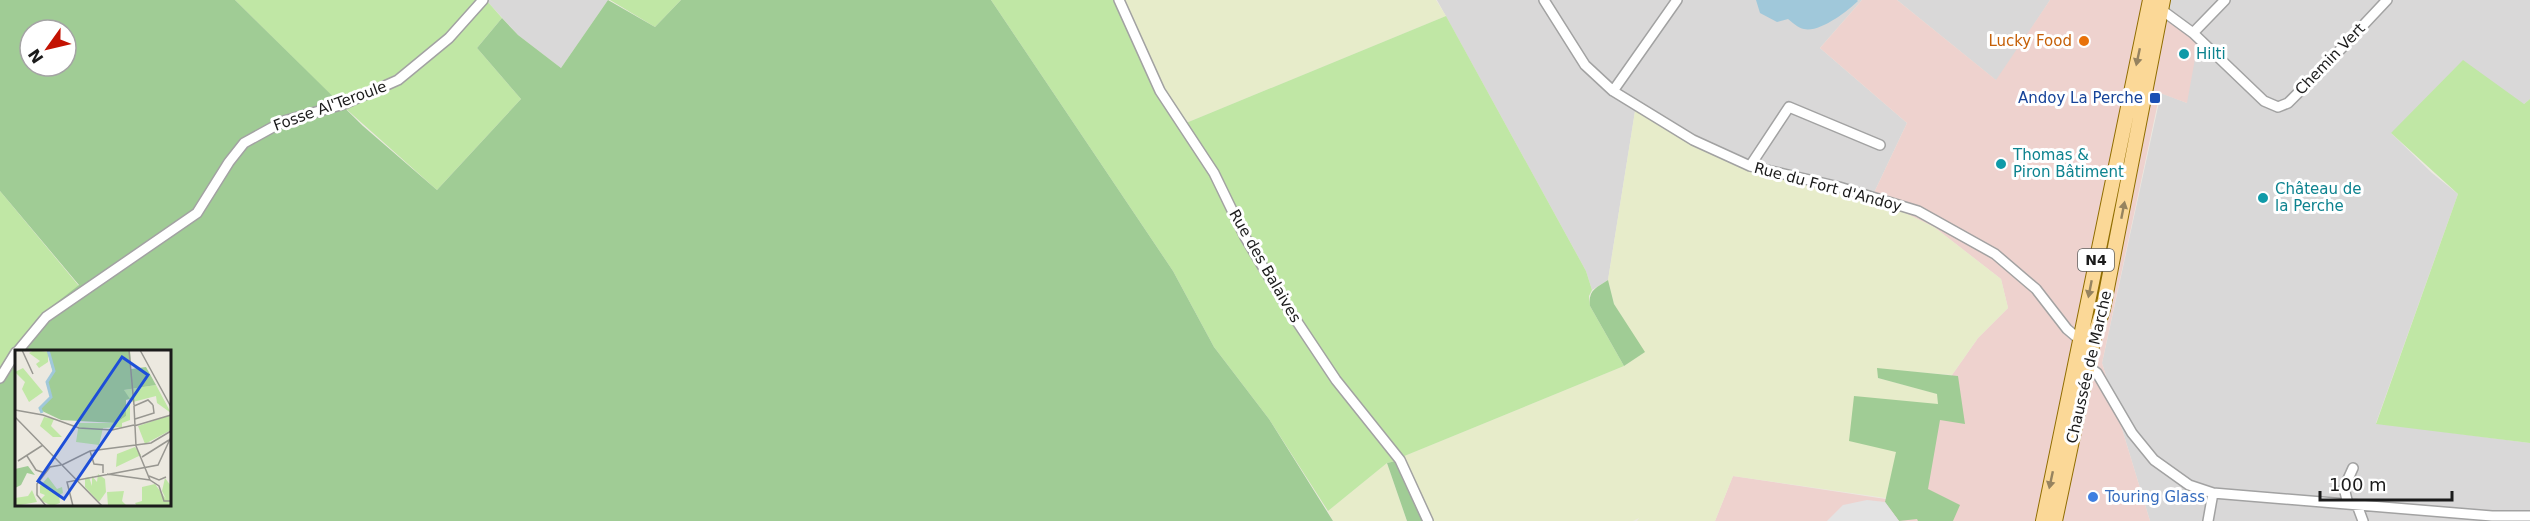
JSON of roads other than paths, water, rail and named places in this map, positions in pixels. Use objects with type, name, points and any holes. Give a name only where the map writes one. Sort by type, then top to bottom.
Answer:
[{"type":"main road","name":"Chaussée de Marche","points":[[2055,521],[2086,341],[2105,297],[2156,2]]},
{"type":"main road","name":"Chaussée de Marche","points":[[2043,521],[2082,363]]},
{"type":"street","name":"Fosse Al'Teroule","points":[[19,350],[46,317],[197,213],[229,162],[244,143],[284,121],[344,104],[398,80],[449,39],[483,0]]},
{"type":"street","name":"Rue des Balaives","points":[[1119,0],[1160,91],[1214,173],[1245,237],[1336,380],[1400,460],[1428,521]]},
{"type":"street","name":"Rue du Fort d'Andoy","points":[[1544,0],[1585,65],[1613,91],[1693,140],[1750,166],[1839,187],[1918,211],[1995,254],[2036,289],[2067,329],[2086,341]]},
{"type":"street","points":[[1613,91],[1677,0]]},
{"type":"street","points":[[2193,33],[2225,0]]},
{"type":"street","name":"Chemin Vert","points":[[2156,2],[2193,33],[2264,101],[2278,107],[2288,103],[2386,0]]},
{"type":"street","points":[[1750,166],[1790,107],[1880,145]]},
{"type":"street","name":"Fosse Al'Teroule","points":[[0,378],[15,355]]},
{"type":"street","points":[[2082,363],[2097,373],[2132,433],[2154,460],[2182,481],[2213,493],[2493,519],[2530,516]]},
{"type":"street","points":[[2354,468],[2344,488],[2363,521]]},
{"type":"street","points":[[2208,521],[2213,493]]},
{"type":"water","points":[[1756,0],[1858,1],[1825,25],[1804,29],[1788,19],[1777,22],[1760,13]]},
{"type":"place","name":"Lucky Food","points":[[2084,41]]},
{"type":"place","name":"Hilti","points":[[2184,54]]},
{"type":"place","name":"Andoy La Perche","points":[[2155,98]]},
{"type":"place","name":"Thomas & Piron Bâtiment","points":[[2001,164]]},
{"type":"place","name":"Château de la Perche","points":[[2263,198]]},
{"type":"place","name":"Touring Glass","points":[[2093,497]]}]
